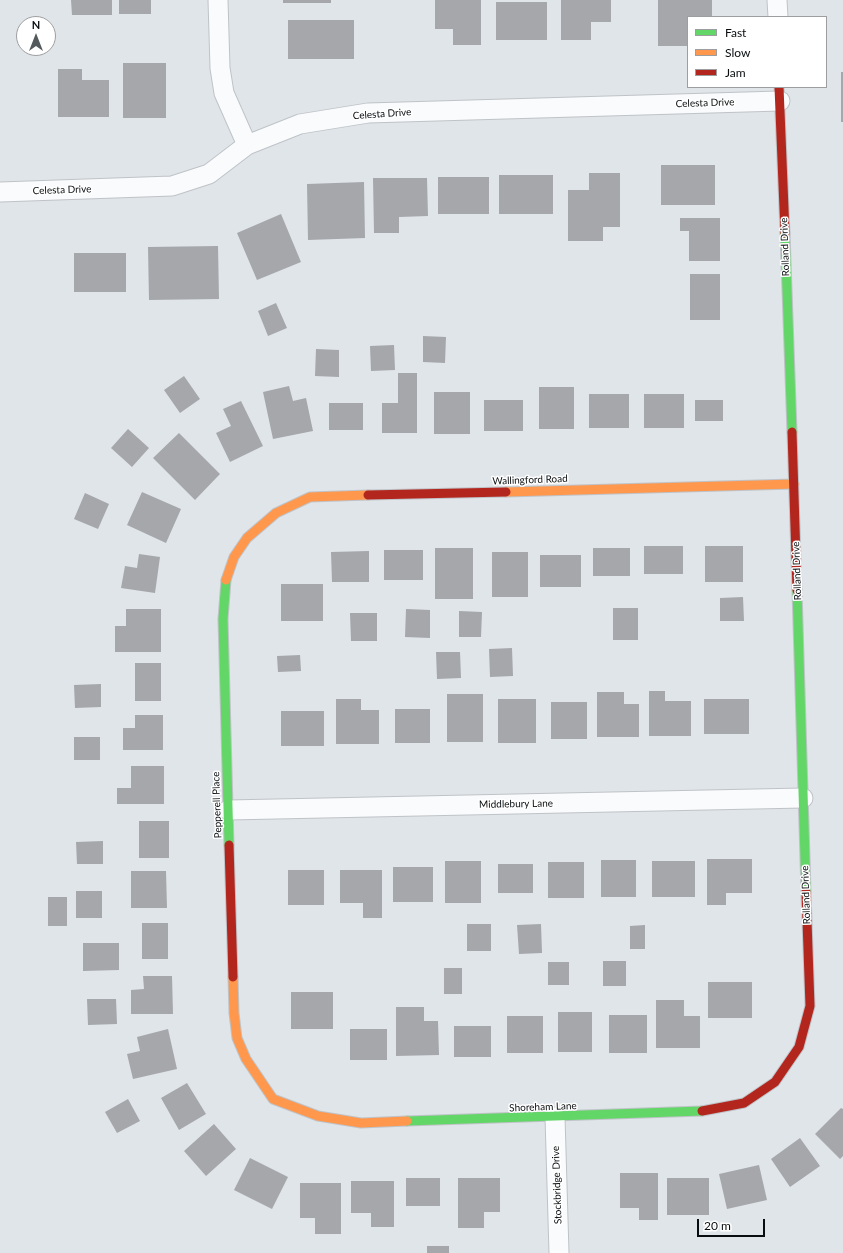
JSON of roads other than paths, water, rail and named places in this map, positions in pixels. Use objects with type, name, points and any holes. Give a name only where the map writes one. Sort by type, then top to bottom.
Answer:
[{"type":"street","points":[[218,0],[220,68],[224,93],[247,145]]},
{"type":"street","points":[[777,0],[778,16]]},
{"type":"street","name":"Celesta Drive","points":[[0,192],[172,186],[209,174],[247,145],[300,124],[368,113],[780,94]]},
{"type":"street","name":"Rolland Drive","points":[[780,94],[810,1006],[799,1047],[795,1053]]},
{"type":"street","name":"Wallingford Road","points":[[271,517],[310,497],[794,484]]},
{"type":"street","name":"Pepperell Place","points":[[271,517],[247,538],[234,557],[225,584],[223,659],[234,1013],[237,1038],[246,1059],[273,1099]]},
{"type":"street","name":"Middlebury Lane","points":[[228,810],[803,798]]},
{"type":"street","name":"Shoreham Lane","points":[[273,1099],[318,1116],[361,1123],[555,1118],[704,1111],[744,1103],[774,1082],[795,1053]]},
{"type":"street","name":"Stockbridge Drive","points":[[555,1118],[559,1253]]}]
